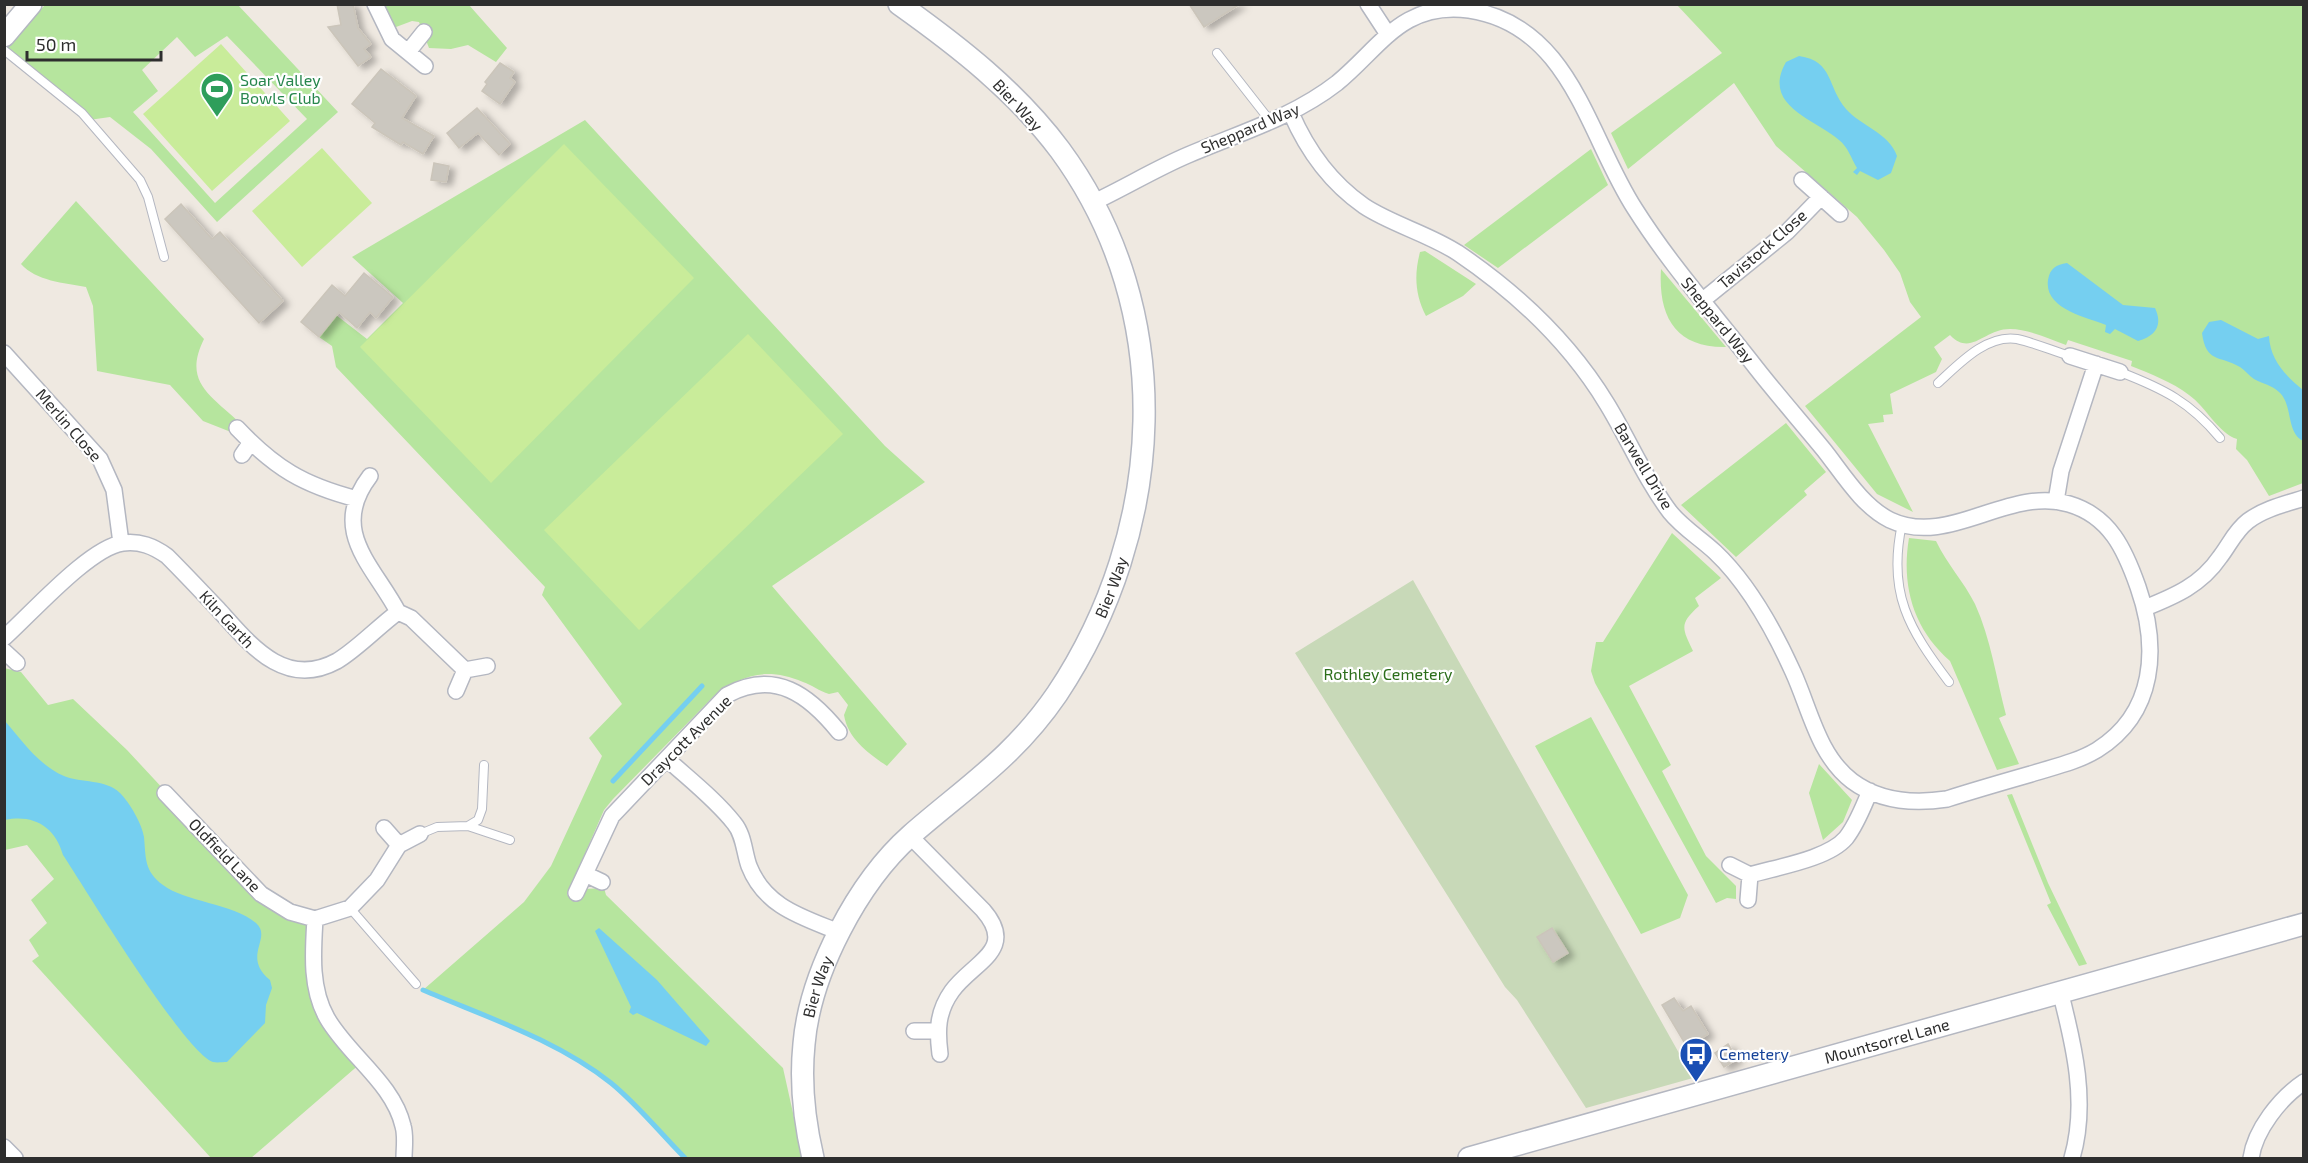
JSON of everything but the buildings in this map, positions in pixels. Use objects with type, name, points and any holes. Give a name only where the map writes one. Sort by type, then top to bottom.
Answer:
[{"type":"street","points":[[4,36],[31,4]]},
{"type":"street","points":[[375,4],[392,39],[425,66]]},
{"type":"street","name":"Bier Way","points":[[813,1158],[803,1109],[804,1040],[817,987],[839,932],[886,861],[910,836],[994,769],[1027,733],[1056,695],[1092,633],[1110,593],[1128,540],[1139,489],[1145,385],[1139,335],[1127,287],[1094,202],[1059,149],[1003,86],[951,40],[899,4]]},
{"type":"street","points":[[1368,4],[1387,33]]},
{"type":"street","name":"Sheppard Way","points":[[1094,202],[1174,161],[1292,113],[1339,81],[1387,33],[1416,16],[1443,10],[1499,10],[1539,43],[1561,70],[1599,134],[1631,204],[1667,257],[1864,499],[1885,516],[1919,529],[1933,528],[2027,502],[2056,501],[2083,509],[2102,522],[2117,538],[2127,556],[2145,608],[2150,634],[2151,667],[2144,695],[2129,720],[2110,740],[2089,754],[2010,780]]},
{"type":"street","points":[[408,52],[424,32]]},
{"type":"street","name":"Barwell Drive","points":[[1292,113],[1303,141],[1321,165],[1365,207],[1458,253],[1513,294],[1553,333],[1594,383],[1660,498],[1683,526],[1714,551],[1748,592],[1793,672],[1826,751],[1852,780],[1887,798],[1927,802],[1947,799],[2010,780]]},
{"type":"street","name":"Tavistock Close","points":[[1802,180],[1840,214]]},
{"type":"street","name":"Tavistock Close","points":[[1703,300],[1769,248],[1821,198]]},
{"type":"street","name":"Merlin Close","points":[[4,353],[100,459],[114,490],[121,543]]},
{"type":"street","points":[[2070,356],[2121,372]]},
{"type":"street","points":[[2056,501],[2061,471],[2096,364]]},
{"type":"street","points":[[237,428],[250,442],[293,477],[318,488],[357,499]]},
{"type":"street","points":[[242,455],[250,442]]},
{"type":"street","points":[[370,476],[357,499],[355,531],[358,551],[398,612],[411,618],[465,670]]},
{"type":"street","points":[[2145,608],[2177,595],[2199,581],[2213,568],[2240,527],[2251,519],[2304,498]]},
{"type":"street","points":[[4,638],[82,566],[101,551],[121,543]]},
{"type":"street","name":"Kiln Garth","points":[[121,543],[154,547],[167,556],[256,650],[269,660],[294,669],[323,667],[336,661],[398,612]]},
{"type":"street","points":[[4,651],[17,663]]},
{"type":"street","points":[[465,670],[488,666]]},
{"type":"street","points":[[456,691],[465,670]]},
{"type":"street","name":"Draycott Avenue","points":[[576,893],[612,816],[717,704],[737,689],[766,685],[783,687],[831,711],[839,732]]},
{"type":"street","points":[[667,759],[735,824],[742,838],[749,866],[761,888],[774,903],[839,932]]},
{"type":"street","points":[[1730,865],[1750,875],[1833,849],[1845,839],[1854,826],[1870,791]]},
{"type":"street","name":"Oldfield Lane","points":[[165,793],[261,894],[290,912],[315,919]]},
{"type":"street","points":[[384,828],[399,845]]},
{"type":"street","points":[[404,1158],[404,1128],[395,1102],[350,1052],[326,1017],[318,994],[313,958],[315,919],[350,908],[377,880],[399,845],[420,834]]},
{"type":"street","points":[[910,836],[983,909],[994,922],[997,933],[992,952],[952,991],[941,1012],[937,1031],[940,1054]]},
{"type":"street","points":[[585,874],[602,882]]},
{"type":"street","points":[[1748,900],[1750,875]]},
{"type":"street","name":"Mountsorrel Lane","points":[[1469,1158],[2304,924]]},
{"type":"street","points":[[2060,991],[2076,1053],[2078,1132],[2072,1158]]},
{"type":"street","points":[[914,1031],[937,1031]]},
{"type":"street","points":[[2251,1158],[2253,1147],[2268,1120],[2289,1092],[2304,1082]]},
{"type":"street","points":[[4,1147],[15,1158]]},
{"type":"lane","points":[[4,50],[82,113],[140,180],[148,197],[164,257]]},
{"type":"lane","points":[[1217,53],[1270,122]]},
{"type":"lane","points":[[1938,383],[1970,354],[1999,340],[2015,339],[2070,356]]},
{"type":"lane","points":[[2121,372],[2162,388],[2183,401],[2202,415],[2220,438]]},
{"type":"lane","points":[[1902,524],[1897,567],[1903,607],[1919,642],[1949,682]]},
{"type":"lane","points":[[468,826],[478,820],[482,809],[484,765]]},
{"type":"lane","points":[[420,834],[437,827],[468,826],[510,840]]},
{"type":"lane","points":[[350,908],[416,984]]},
{"type":"green space","points":[[45,5],[238,5],[338,112],[217,222],[151,149],[110,117],[89,120],[4,48]],"holes":[[[227,36],[307,119],[215,203],[133,112],[158,91],[142,70],[177,37],[195,57]]]},
{"type":"green space","points":[[379,5],[469,5],[507,48],[496,62],[468,45],[451,49],[429,48],[419,22],[412,21],[396,27],[386,21]]},
{"type":"green space","points":[[1677,5],[2303,5],[2303,483],[2269,496],[2247,460],[2236,449],[2237,439],[2218,426],[2189,395],[2154,375],[2131,366],[2132,361],[2068,340],[2066,345],[2031,332],[2010,329],[2001,330],[1971,343],[1958,341],[1950,335],[1934,347],[1942,359],[1936,372],[1890,394],[1893,414],[1883,415],[1884,422],[1868,424],[1913,512],[1877,494],[1805,406],[1921,317],[1910,302],[1900,273],[1884,250],[1857,217],[1776,146],[1734,83],[1628,169],[1611,133],[1722,53]]},
{"type":"green space","name":"Soar Valley Bowls Club","points":[[221,44],[290,121],[212,191],[143,114]]},
{"type":"green space","points":[[585,120],[885,446],[925,482],[772,586],[907,744],[887,766],[854,738],[844,715],[848,705],[838,692],[829,694],[790,677],[778,675],[756,675],[735,682],[714,696],[604,810],[567,895],[578,899],[585,889],[604,888],[606,895],[783,1068],[803,1158],[685,1158],[631,1101],[590,1068],[568,1054],[520,1030],[423,990],[524,902],[551,866],[602,756],[589,738],[622,704],[542,595],[545,587],[336,367],[332,346],[319,337],[336,315],[367,339],[403,303],[352,257]]},
{"type":"green space","points":[[564,144],[694,278],[491,483],[360,347]]},
{"type":"green space","points":[[322,148],[372,203],[302,267],[252,211]]},
{"type":"green space","points":[[1591,149],[1608,185],[1498,268],[1464,245]]},
{"type":"green space","points":[[76,201],[204,339],[196,367],[198,378],[203,388],[241,424],[236,434],[203,421],[170,385],[97,371],[93,306],[86,287],[42,278],[21,264]]},
{"type":"green space","points":[[1425,251],[1476,284],[1463,296],[1426,316],[1418,293],[1416,277],[1420,252]]},
{"type":"green space","points":[[1661,269],[1726,347],[1694,342],[1673,326],[1663,301]]},
{"type":"green space","points":[[748,334],[843,434],[639,630],[544,530]]},
{"type":"green space","points":[[1786,423],[1826,472],[1804,491],[1807,495],[1736,557],[1681,505]]},
{"type":"green space","points":[[1672,533],[1721,578],[1695,598],[1699,606],[1685,622],[1686,637],[1693,651],[1629,686],[1671,765],[1662,771],[1706,856],[1736,886],[1736,899],[1727,898],[1716,903],[1595,683],[1591,671],[1596,642],[1603,642]]},
{"type":"green space","points":[[1909,538],[1936,541],[1975,604],[1989,645],[2006,715],[1999,718],[2019,764],[1997,770],[1950,661],[1927,635],[1919,620],[1913,605],[1907,573]]},
{"type":"green space","name":"Rothley Cemetery","points":[[1413,580],[1693,1078],[1586,1108],[1517,1000],[1505,987],[1295,653]]},
{"type":"green space","points":[[4,668],[21,672],[48,705],[73,699],[127,750],[261,894],[315,919],[318,994],[361,1063],[251,1158],[211,1158],[32,961],[39,956],[29,940],[47,923],[31,900],[54,879],[27,845],[5,850]]},
{"type":"green space","points":[[1591,717],[1688,895],[1680,918],[1641,934],[1535,746]]},
{"type":"green space","points":[[1819,764],[1852,800],[1843,822],[1823,840],[1809,793]]},
{"type":"green space","points":[[2012,794],[2048,883],[2087,964],[2079,966],[2047,905],[2051,903],[2007,795]]},
{"type":"water","points":[[1799,56],[1818,63],[1824,69],[1846,109],[1888,141],[1897,156],[1891,173],[1878,180],[1860,171],[1857,175],[1853,172],[1857,168],[1842,143],[1794,110],[1785,100],[1780,90],[1780,77],[1786,62]]},
{"type":"water","points":[[2067,263],[2123,305],[2155,308],[2158,325],[2153,333],[2138,341],[2115,329],[2110,334],[2105,332],[2106,325],[2059,305],[2049,290],[2048,280],[2054,268]]},
{"type":"water","points":[[2221,320],[2258,339],[2269,336],[2272,353],[2280,367],[2303,390],[2303,441],[2294,432],[2286,404],[2279,392],[2254,379],[2233,363],[2210,354],[2202,333],[2209,322]]},
{"type":"water","points":[[4,720],[31,751],[55,771],[71,778],[108,785],[120,793],[141,826],[149,869],[163,885],[172,891],[246,916],[260,929],[258,963],[270,980],[272,988],[266,1005],[265,1023],[227,1062],[213,1062],[199,1052],[180,1030],[112,932],[49,830],[34,821],[5,820]]},
{"type":"water","points":[[599,928],[657,980],[710,1041],[706,1046],[637,1013],[633,1015],[629,1012],[631,1007],[595,931]]},
{"type":"waterway","points":[[613,781],[702,686]]},
{"type":"waterway","points":[[423,990],[520,1030],[568,1054],[590,1068],[631,1101],[685,1158]]},
{"type":"place","name":"Soar Valley Bowls Club","points":[[217,118]]},
{"type":"place","name":"Cemetery","points":[[1696,1083]]}]
